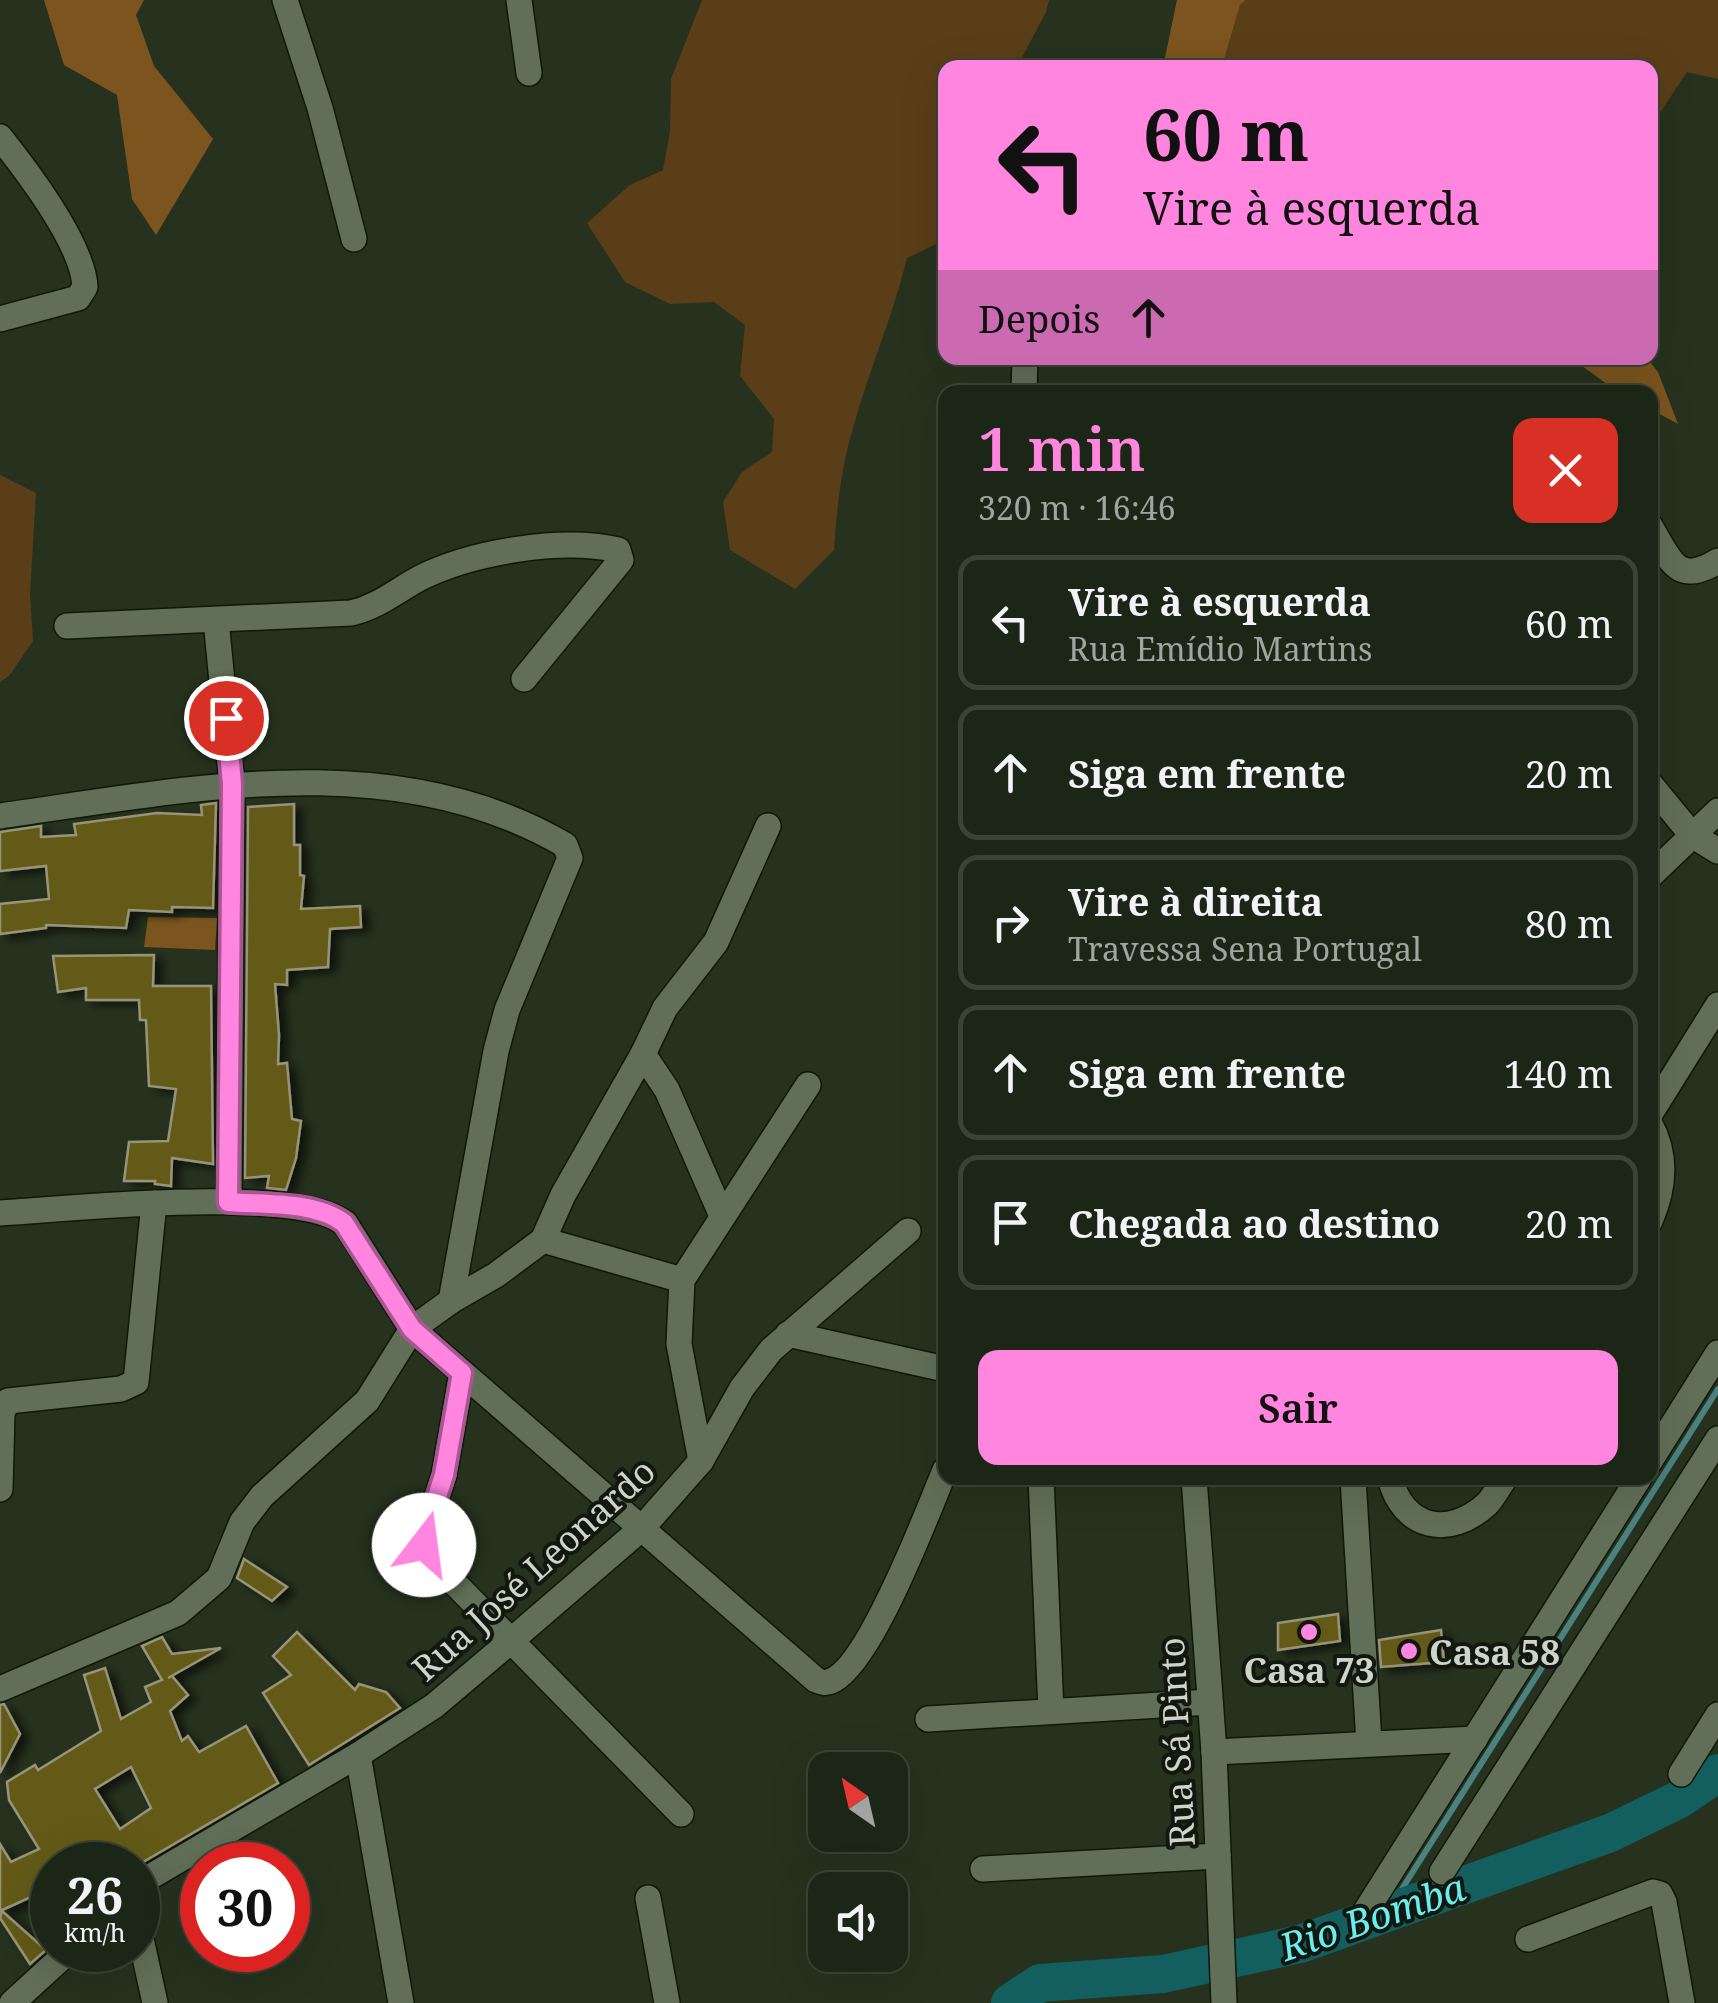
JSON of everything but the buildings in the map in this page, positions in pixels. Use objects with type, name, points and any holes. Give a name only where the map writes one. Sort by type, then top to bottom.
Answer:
[{"type":"street","points":[[285,0],[320,108],[354,239]]},
{"type":"street","points":[[519,0],[529,72]]},
{"type":"street","points":[[0,137],[32,177],[81,265],[85,287],[78,298],[3,310]]},
{"type":"street","points":[[1658,539],[1674,566],[1684,572],[1698,573],[1718,561]]},
{"type":"street","points":[[67,626],[366,610],[424,576],[490,555],[544,547],[600,546],[618,550],[621,560],[524,678]]},
{"type":"street","points":[[216,620],[232,784],[228,1202]]},
{"type":"street","points":[[0,816],[232,784],[368,786],[472,802],[565,845],[570,858],[507,1010],[496,1051],[451,1301]]},
{"type":"street","points":[[1658,794],[1692,835],[1718,851]]},
{"type":"street","points":[[1658,868],[1718,811]]},
{"type":"street","points":[[0,1689],[178,1613],[202,1594],[219,1578],[242,1522],[262,1496],[367,1401],[412,1329],[543,1240],[563,1195],[644,1054],[665,1008],[716,942],[768,826]]},
{"type":"street","points":[[1658,1101],[1718,1005]]},
{"type":"street","points":[[644,1054],[667,1090],[722,1216]]},
{"type":"street","points":[[700,1461],[679,1344],[682,1280],[808,1085]]},
{"type":"street","points":[[1658,1143],[1662,1152],[1658,1177]]},
{"type":"street","points":[[0,1213],[228,1202],[306,1209],[338,1218],[412,1329],[816,1680],[831,1681],[866,1642],[939,1485]]},
{"type":"street","points":[[0,1490],[2,1414],[8,1401],[121,1389],[136,1382],[154,1203]]},
{"type":"street","name":"Rua José Leonardo","points":[[160,1871],[434,1706],[642,1528],[700,1461],[742,1388],[771,1350],[908,1231]]},
{"type":"street","points":[[543,1240],[682,1280]]},
{"type":"street","points":[[788,1334],[938,1368]]},
{"type":"street","points":[[1658,1448],[1718,1352]]},
{"type":"street","points":[[462,1373],[444,1475],[425,1534],[428,1556],[682,1814]]},
{"type":"street","points":[[1442,1872],[1715,1451]]},
{"type":"street","points":[[1041,1485],[1051,1711]]},
{"type":"street","name":"Rua Sá Pinto","points":[[1194,1485],[1214,1752],[1224,2003]]},
{"type":"street","points":[[1352,1485],[1369,1743]]},
{"type":"street","points":[[1393,1485],[1415,1520],[1436,1525],[1459,1524],[1488,1503],[1500,1485]]},
{"type":"street","points":[[1364,1914],[1636,1485]]},
{"type":"street","points":[[928,1719],[1210,1702]]},
{"type":"street","points":[[1680,1774],[1718,1715]]},
{"type":"street","points":[[1214,1752],[1475,1739]]},
{"type":"street","points":[[358,1755],[401,2003]]},
{"type":"street","points":[[983,1868],[1218,1856]]},
{"type":"street","points":[[1528,1939],[1653,1892],[1660,1894],[1682,2003]]},
{"type":"street","points":[[648,1898],[667,2003]]},
{"type":"street","points":[[12,2003],[46,1972]]},
{"type":"street","points":[[148,1972],[154,2003]]},
{"type":"shaded area","points":[[44,0],[144,0],[136,15],[154,66],[213,139],[156,235],[132,199],[117,95],[64,65]]},
{"type":"shaded area","points":[[702,0],[1049,0],[1021,60],[938,60],[938,243],[907,258],[849,443],[834,550],[795,589],[730,550],[723,502],[742,472],[772,452],[774,419],[740,376],[745,325],[714,302],[670,304],[625,282],[587,223],[630,185],[663,170],[670,131],[671,79]]},
{"type":"shaded area","points":[[1177,0],[1246,0],[1240,5],[1224,60],[1164,60]]},
{"type":"shaded area","points":[[1246,0],[1718,0],[1718,79],[1687,72],[1658,116],[1658,60],[1224,60],[1240,5]]},
{"type":"shaded area","points":[[1581,365],[1652,365],[1678,424],[1658,413],[1658,385],[1608,385]]},
{"type":"shaded area","points":[[0,475],[36,493],[30,594],[33,641],[9,676],[0,682]]},
{"type":"shaded area","points":[[148,917],[217,918],[215,950],[144,947]]},
{"type":"waterway","points":[[1658,1484],[1718,1389]]},
{"type":"waterway","points":[[1388,1911],[1657,1485]]},
{"type":"waterway","name":"Rio Bomba","points":[[1010,2003],[1040,1983],[1163,1974],[1300,1944],[1610,1833],[1678,1800],[1718,1773]]},
{"type":"place","name":"Casa 73","points":[[1309,1632]]},
{"type":"place","name":"Casa 58","points":[[1409,1651]]},
{"type":"route","points":[[226,718],[232,784],[228,1202],[306,1209],[338,1218],[412,1329],[462,1373],[444,1475],[424,1545]]}]
